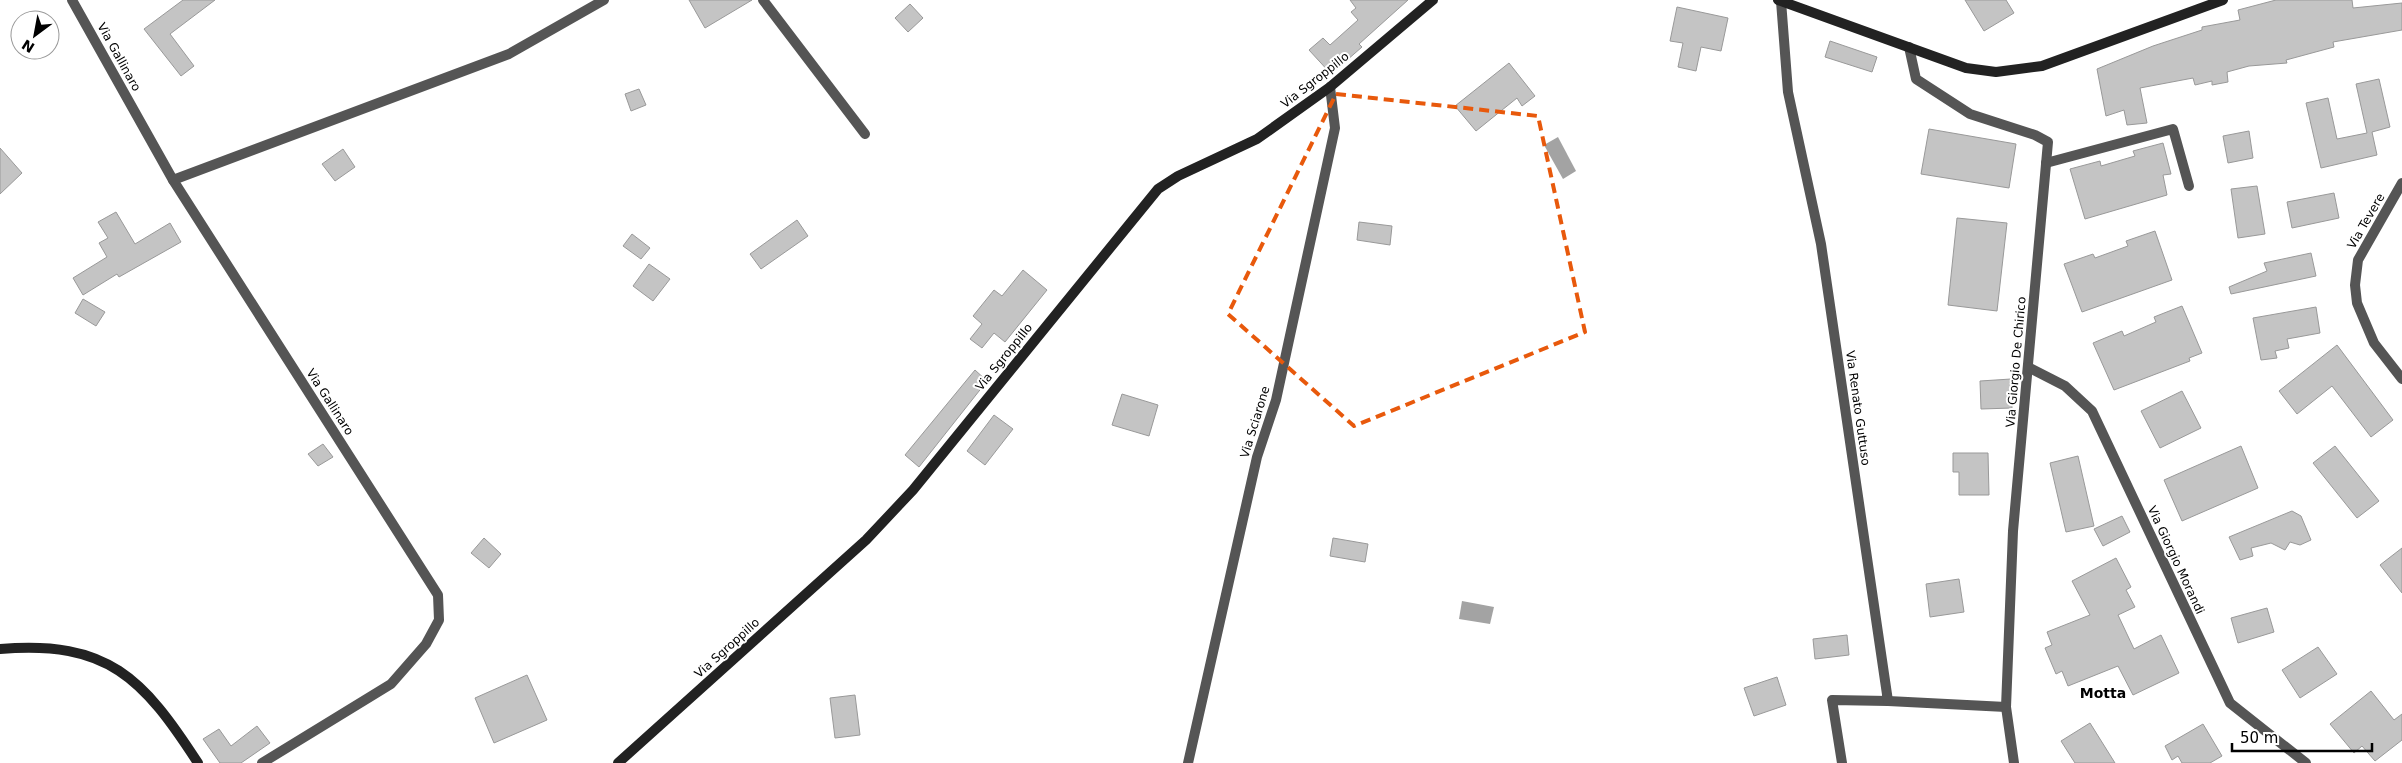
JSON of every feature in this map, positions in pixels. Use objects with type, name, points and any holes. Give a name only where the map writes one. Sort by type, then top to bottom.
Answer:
[{"type":"main road","name":"Via Sgroppillo","points":[[618,763],[866,540],[891,515],[1158,189],[1178,176],[1257,139],[1330,87],[1433,0]]},
{"type":"main road","points":[[1780,0],[1966,68],[1996,72],[2042,66],[2223,0]]},
{"type":"main road","points":[[0,650],[28,647],[67,650],[97,658],[112,666],[136,682],[151,696],[198,763]]},
{"type":"street","name":"Via Gallinaro","points":[[72,0],[174,180],[438,595],[440,620],[426,644],[391,684],[262,763]]},
{"type":"street","points":[[174,180],[508,54],[604,0]]},
{"type":"street","points":[[763,0],[865,134]]},
{"type":"street","name":"Via Renato Guttuso","points":[[1780,0],[1788,92],[1821,244],[1888,701]]},
{"type":"street","name":"Via Giorgio De Chirico","points":[[1909,47],[1916,79],[1970,114],[2034,135],[2048,142],[2013,531],[2006,706],[2014,763]]},
{"type":"street","name":"Via Sciarone","points":[[1188,763],[1257,457],[1276,400],[1333,138],[1335,128],[1330,87]]},
{"type":"street","points":[[2046,163],[2173,129],[2189,186]]},
{"type":"street","name":"Via Tevere","points":[[2402,184],[2358,260],[2355,285],[2357,303],[2374,343],[2402,379]]},
{"type":"street","name":"Via Giorgio Morandi","points":[[2028,367],[2065,386],[2092,411],[2230,703],[2306,763]]},
{"type":"street","points":[[1842,763],[1832,700],[2006,706]]},
{"type":"highlighted area","points":[[1336,94],[1538,116],[1585,332],[1354,426],[1228,314]]},
{"type":"shaded area","points":[[1558,137],[1576,171],[1563,179],[1544,145]]},
{"type":"shaded area","points":[[1462,601],[1494,607],[1490,624],[1459,619]]},
{"type":"building","points":[[183,0],[215,0],[170,34],[194,66],[181,76],[144,29]]},
{"type":"building","points":[[689,0],[752,0],[705,28]]},
{"type":"building","points":[[1350,0],[1408,0],[1359,44],[1362,47],[1331,74],[1309,50],[1323,38],[1330,45],[1358,20],[1351,12],[1356,8]]},
{"type":"building","points":[[1965,0],[2006,0],[2014,13],[1984,31]]},
{"type":"building","points":[[2276,0],[2352,0],[2353,8],[2402,3],[2402,30],[2333,42],[2334,47],[2286,60],[2287,63],[2249,66],[2227,72],[2228,82],[2212,85],[2212,81],[2195,85],[2193,78],[2140,88],[2147,123],[2127,125],[2124,110],[2106,116],[2097,69],[2153,46],[2202,30],[2202,27],[2240,20],[2238,10]]},
{"type":"building","points":[[910,4],[923,18],[908,32],[895,18]]},
{"type":"building","points":[[1677,7],[1728,18],[1721,51],[1701,47],[1696,71],[1678,67],[1683,43],[1670,41]]},
{"type":"building","points":[[1830,41],[1877,57],[1872,72],[1825,57]]},
{"type":"building","points":[[1509,63],[1535,96],[1522,106],[1517,98],[1476,131],[1455,106]]},
{"type":"building","points":[[2379,79],[2390,127],[2372,132],[2377,155],[2321,168],[2306,103],[2328,98],[2337,139],[2367,133],[2356,84]]},
{"type":"building","points":[[639,89],[646,105],[631,111],[625,94]]},
{"type":"building","points":[[1929,129],[2016,144],[2009,188],[1921,174]]},
{"type":"building","points":[[2249,131],[2253,158],[2228,163],[2223,136]]},
{"type":"building","points":[[2163,143],[2171,174],[2163,175],[2167,195],[2085,219],[2070,169],[2100,161],[2101,166],[2135,156],[2133,151]]},
{"type":"building","points":[[0,148],[22,173],[0,194]]},
{"type":"building","points":[[343,149],[355,167],[335,181],[322,164]]},
{"type":"building","points":[[2257,186],[2265,234],[2238,238],[2231,189]]},
{"type":"building","points":[[2334,193],[2339,218],[2292,228],[2287,202]]},
{"type":"building","points":[[116,212],[135,244],[170,223],[181,242],[119,277],[117,274],[83,295],[73,278],[107,257],[99,243],[108,238],[98,222]]},
{"type":"building","points":[[1957,218],[2007,223],[1997,311],[1948,305]]},
{"type":"building","points":[[797,220],[808,236],[761,269],[750,254]]},
{"type":"building","points":[[1359,222],[1392,226],[1390,245],[1357,240]]},
{"type":"building","points":[[2155,231],[2172,280],[2082,312],[2064,264],[2093,254],[2095,258],[2128,246],[2126,241]]},
{"type":"building","points":[[632,234],[650,248],[641,259],[623,246]]},
{"type":"building","points":[[2311,253],[2316,276],[2231,294],[2229,287],[2267,271],[2264,263]]},
{"type":"building","points":[[649,264],[670,279],[653,301],[633,286]]},
{"type":"building","points":[[1023,270],[1047,290],[1005,342],[994,333],[982,348],[970,339],[982,324],[973,316],[994,290],[1002,296]]},
{"type":"building","points":[[83,299],[105,312],[96,326],[75,313]]},
{"type":"building","points":[[2182,306],[2202,353],[2189,358],[2190,361],[2114,390],[2093,343],[2122,331],[2124,336],[2156,322],[2154,317]]},
{"type":"building","points":[[2316,307],[2320,333],[2287,339],[2289,348],[2275,351],[2277,358],[2261,360],[2253,318]]},
{"type":"building","points":[[2337,345],[2393,420],[2371,437],[2332,386],[2297,414],[2279,391]]},
{"type":"building","points":[[975,370],[987,381],[919,467],[905,455]]},
{"type":"building","points":[[2011,379],[2012,408],[1981,409],[1980,381]]},
{"type":"building","points":[[2182,391],[2201,428],[2160,448],[2141,411]]},
{"type":"building","points":[[1122,394],[1158,405],[1149,436],[1112,425]]},
{"type":"building","points":[[994,415],[1013,429],[985,465],[967,451]]},
{"type":"building","points":[[323,444],[333,457],[318,466],[308,454]]},
{"type":"building","points":[[2241,446],[2258,488],[2182,521],[2164,480]]},
{"type":"building","points":[[2335,446],[2379,501],[2357,518],[2313,463]]},
{"type":"building","points":[[1953,453],[1988,453],[1989,495],[1959,495],[1959,472],[1953,472]]},
{"type":"building","points":[[2078,456],[2094,526],[2066,532],[2050,463]]},
{"type":"building","points":[[2292,511],[2301,516],[2311,540],[2300,545],[2290,542],[2285,550],[2271,543],[2251,548],[2253,556],[2240,560],[2229,537]]},
{"type":"building","points":[[2122,516],[2130,532],[2103,546],[2094,529]]},
{"type":"building","points":[[484,538],[501,554],[489,568],[471,553]]},
{"type":"building","points":[[1333,538],[1368,544],[1365,562],[1330,556]]},
{"type":"building","points":[[2402,548],[2402,593],[2380,565]]},
{"type":"building","points":[[2116,558],[2131,587],[2126,590],[2135,607],[2118,615],[2134,649],[2161,635],[2179,673],[2133,695],[2118,666],[2068,686],[2062,671],[2056,674],[2045,648],[2052,645],[2047,632],[2090,615],[2072,581]]},
{"type":"building","points":[[1959,579],[1964,612],[1930,617],[1926,584]]},
{"type":"building","points":[[2267,608],[2274,632],[2238,643],[2231,618]]},
{"type":"building","points":[[1847,635],[1849,655],[1815,659],[1813,639]]},
{"type":"building","points":[[2318,647],[2337,674],[2300,698],[2282,670]]},
{"type":"building","points":[[527,675],[547,720],[494,743],[475,698]]},
{"type":"building","points":[[1777,677],[1786,705],[1754,716],[1744,688]]},
{"type":"building","points":[[2371,691],[2394,720],[2402,714],[2402,740],[2375,761],[2362,746],[2354,753],[2330,724]]},
{"type":"building","points":[[855,695],[860,735],[835,738],[830,698]]},
{"type":"building","points":[[2090,723],[2115,763],[2075,763],[2061,741]]},
{"type":"building","points":[[2203,724],[2222,756],[2210,763],[2182,763],[2178,756],[2172,760],[2165,746]]},
{"type":"building","points":[[257,726],[270,743],[241,763],[220,763],[203,739],[219,729],[231,746]]},
{"type":"district","name":"Motta","points":[[2103,693]]}]
